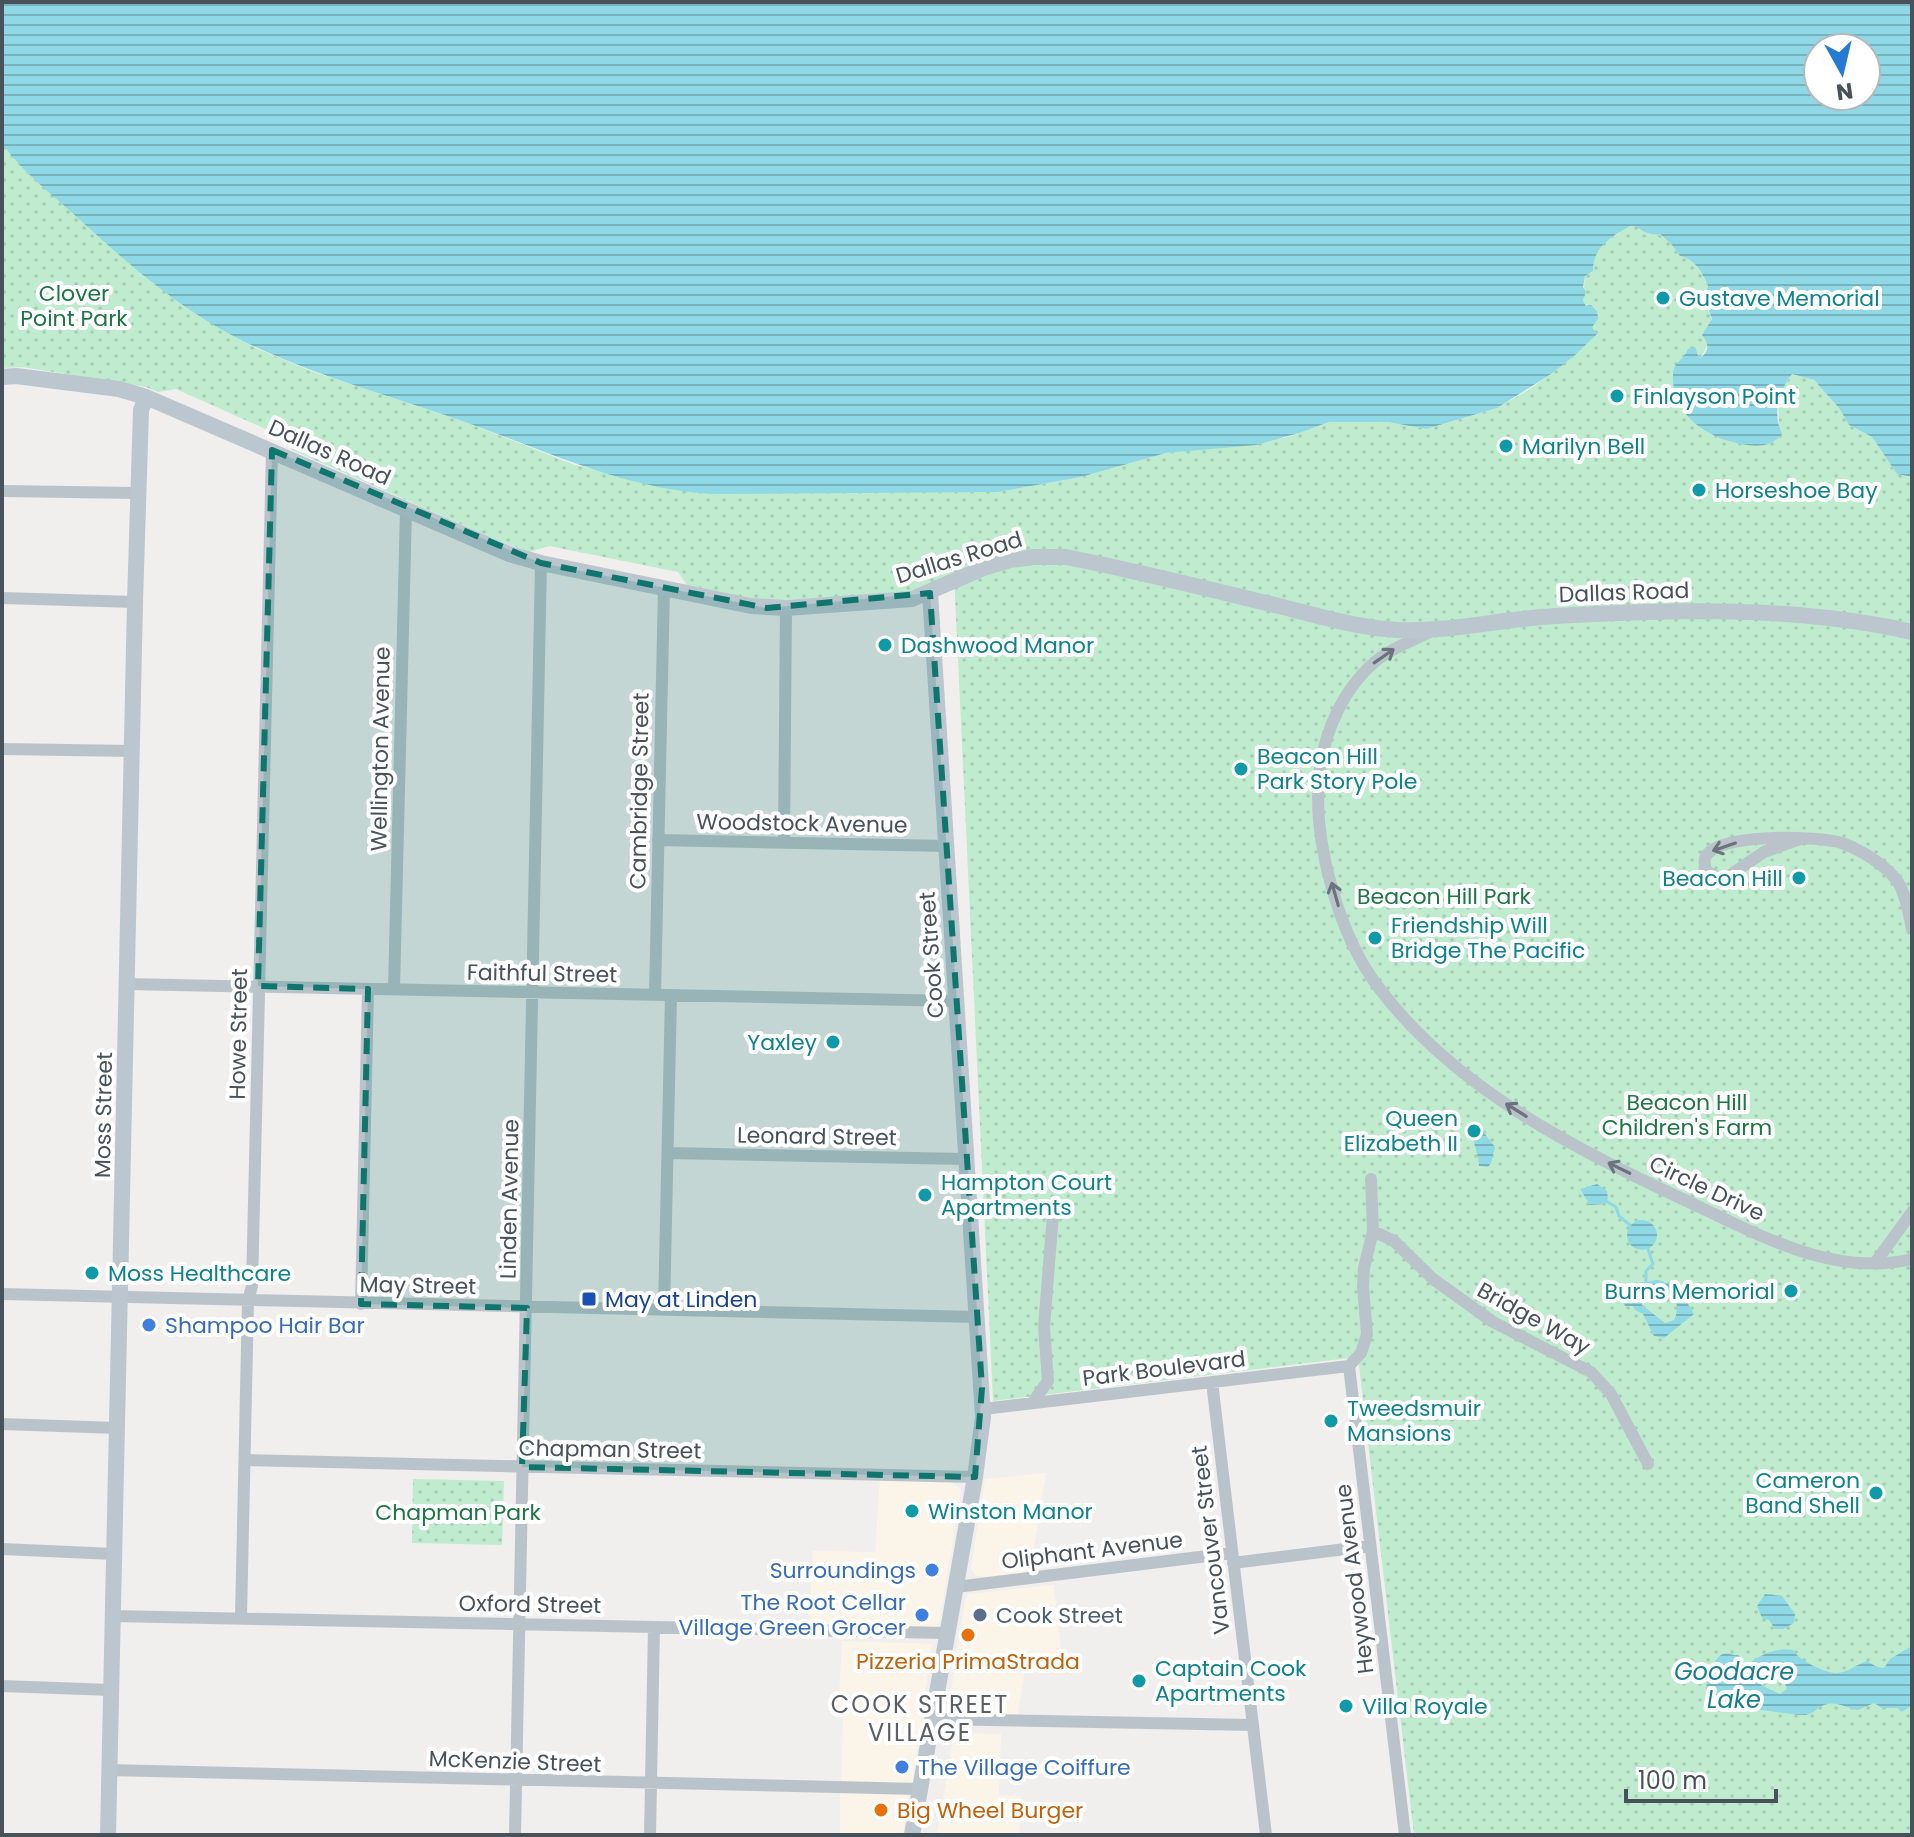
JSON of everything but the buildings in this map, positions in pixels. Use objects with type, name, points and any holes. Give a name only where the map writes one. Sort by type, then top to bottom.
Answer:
[{"type":"main road","name":"Dallas Road","points":[[2,377],[16,376],[119,389],[146,397],[509,554],[751,606],[786,608],[912,599],[1010,560],[1066,557],[1360,625],[1400,630],[1553,616],[1706,612],[1841,619],[1912,632]]},
{"type":"main road","name":"Moss Street","points":[[108,1835],[135,602],[141,410],[146,397]]},
{"type":"main road","name":"Cook Street","points":[[912,1835],[975,1477],[983,1409],[930,593]]},
{"type":"street","name":"Howe Street","points":[[241,1617],[272,450]]},
{"type":"street","points":[[2,491],[138,493]]},
{"type":"street","name":"Wellington Avenue","points":[[394,989],[406,510]]},
{"type":"street","name":"Linden Avenue","points":[[515,1835],[541,563]]},
{"type":"street","name":"Cambridge Street","points":[[655,995],[664,588]]},
{"type":"street","points":[[2,598],[135,602]]},
{"type":"street","points":[[784,842],[786,608]]},
{"type":"street","name":"Circle Drive","points":[[1437,629],[1392,650],[1365,671],[1337,712],[1322,756],[1318,805],[1327,860],[1346,927],[1364,966],[1379,988],[1443,1056],[1489,1092],[1602,1160],[1727,1220],[1809,1254],[1875,1263],[1912,1259]]},
{"type":"street","points":[[2,749],[133,751]]},
{"type":"street","points":[[1800,839],[1764,852],[1726,878],[1714,877],[1706,870],[1705,857],[1717,846],[1779,836],[1842,843],[1870,857],[1898,882],[1912,929]]},
{"type":"street","name":"Woodstock Avenue","points":[[658,840],[946,846]]},
{"type":"street","name":"Faithful Street","points":[[127,984],[956,1001]]},
{"type":"street","points":[[361,1304],[368,989]]},
{"type":"street","points":[[664,1310],[671,996]]},
{"type":"street","name":"Leonard Street","points":[[668,1153],[965,1159]]},
{"type":"street","points":[[1349,1366],[1361,1353],[1367,1334],[1363,1287],[1373,1231],[1371,1179]]},
{"type":"street","points":[[1875,1263],[1912,1212]]},
{"type":"street","points":[[1033,1402],[1048,1381],[1044,1327],[1053,1214]]},
{"type":"street","name":"Bridge Way","points":[[1373,1231],[1394,1241],[1433,1279],[1493,1322],[1591,1372],[1611,1394],[1648,1464]]},
{"type":"street","name":"May Street","points":[[2,1294],[977,1317]]},
{"type":"street","name":"Park Boulevard","points":[[983,1409],[1349,1366]]},
{"type":"street","name":"Heywood Avenue","points":[[1349,1366],[1405,1835]]},
{"type":"street","points":[[1048,1381],[1068,1398]]},
{"type":"street","name":"Vancouver Street","points":[[1212,1382],[1266,1835]]},
{"type":"street","points":[[2,1424],[117,1428]]},
{"type":"street","name":"Chapman Street","points":[[245,1460],[975,1477]]},
{"type":"street","name":"Oliphant Avenue","points":[[956,1587],[1370,1546]]},
{"type":"street","points":[[2,1549],[114,1554]]},
{"type":"street","name":"Oxford Street","points":[[113,1616],[947,1633]]},
{"type":"street","points":[[650,1835],[654,1627]]},
{"type":"street","points":[[2,1686],[111,1690]]},
{"type":"street","points":[[933,1719],[1253,1725]]},
{"type":"street","name":"McKenzie Street","points":[[109,1770],[920,1789]]},
{"type":"highlighted area","points":[[272,450],[541,563],[767,608],[930,593],[982,1388],[975,1477],[522,1467],[527,1308],[361,1304],[368,989],[258,986]]},
{"type":"shaded area","points":[[1046,1473],[1030,1572],[983,1577],[975,1575],[971,1568],[985,1479]]},
{"type":"shaded area","points":[[880,1480],[951,1483],[958,1486],[961,1492],[940,1620],[936,1627],[927,1628],[809,1625],[813,1551],[875,1552]]},
{"type":"shaded area","points":[[1054,1585],[1062,1659],[1026,1663],[1018,1714],[951,1711],[949,1706],[968,1594]]},
{"type":"shaded area","points":[[842,1641],[932,1644],[912,1785],[841,1783],[843,1718],[838,1717]]},
{"type":"shaded area","points":[[954,1733],[1001,1734],[999,1795],[1021,1796],[1019,1835],[937,1835]]},
{"type":"shaded area","points":[[840,1793],[909,1795],[903,1835],[840,1835]]},
{"type":"green space","name":"Beacon Hill Park","points":[[2,143],[44,187],[154,284],[213,324],[258,349],[311,371],[465,422],[575,465],[704,493],[998,492],[1081,477],[1166,453],[1284,438],[1329,422],[1388,422],[1426,429],[1497,408],[1530,389],[1574,356],[1595,321],[1583,300],[1585,276],[1593,271],[1597,251],[1619,230],[1635,226],[1648,233],[1659,234],[1680,256],[1694,263],[1708,285],[1705,298],[1711,328],[1701,356],[1698,359],[1696,354],[1681,361],[1733,442],[1760,446],[1779,427],[1778,396],[1792,374],[1814,380],[1839,408],[1849,425],[1872,437],[1897,474],[1912,477],[1912,1835],[1414,1835],[1358,1357],[993,1401],[954,575],[901,593],[756,599],[687,585],[678,572],[549,546],[529,552],[292,450],[286,438],[176,389],[158,392],[146,387],[22,367],[2,368]]},
{"type":"green space","name":"Chapman Park","points":[[413,1479],[504,1481],[502,1545],[412,1543]]},
{"type":"water","points":[[2,2],[1912,2],[1912,477],[1897,474],[1872,437],[1849,425],[1839,408],[1814,380],[1792,374],[1778,402],[1782,434],[1773,441],[1753,446],[1729,441],[1693,422],[1678,401],[1673,374],[1688,349],[1695,347],[1699,358],[1706,351],[1707,345],[1702,335],[1712,319],[1705,299],[1708,285],[1697,267],[1680,256],[1660,234],[1649,234],[1630,226],[1599,249],[1593,271],[1585,276],[1583,300],[1586,306],[1591,305],[1597,311],[1598,319],[1592,327],[1597,334],[1551,374],[1497,408],[1426,429],[1388,422],[1329,422],[1256,445],[1166,453],[1081,477],[998,492],[713,494],[680,491],[586,467],[310,370],[235,337],[187,308],[142,274],[19,164],[2,143]]},
{"type":"water","points":[[1477,1130],[1484,1133],[1495,1147],[1488,1167],[1479,1166],[1472,1133]]},
{"type":"water","points":[[1597,1184],[1607,1191],[1608,1198],[1605,1204],[1590,1205],[1580,1189]]},
{"type":"water","points":[[1642,1220],[1648,1221],[1656,1229],[1656,1241],[1648,1249],[1642,1250],[1636,1249],[1628,1241],[1627,1235],[1628,1229],[1636,1221]]},
{"type":"water","points":[[1657,1280],[1668,1284],[1679,1293],[1694,1314],[1664,1338],[1654,1336],[1643,1314],[1633,1306],[1625,1306],[1620,1291],[1624,1285]],"holes":[[[1668,1293],[1674,1296],[1677,1311],[1674,1320],[1665,1323],[1642,1305],[1640,1298]]]},
{"type":"water","points":[[1765,1594],[1782,1596],[1795,1614],[1794,1623],[1783,1629],[1775,1629],[1769,1620],[1762,1618],[1757,1606]]},
{"type":"water","name":"Goodacre Lake","points":[[1912,1646],[1912,1705],[1902,1712],[1874,1703],[1858,1710],[1828,1704],[1806,1715],[1751,1709],[1720,1712],[1712,1709],[1706,1694],[1712,1667],[1723,1654],[1738,1655],[1747,1665],[1768,1653],[1793,1650],[1813,1666],[1837,1673],[1867,1661],[1884,1668],[1890,1659]],"holes":[[[1782,1670],[1791,1678],[1791,1682],[1785,1683],[1787,1689],[1780,1694],[1761,1685],[1759,1680],[1765,1675],[1770,1679],[1770,1672]]]},
{"type":"waterway","points":[[1606,1201],[1616,1207],[1619,1216],[1630,1225]]},
{"type":"waterway","points":[[1646,1283],[1646,1271],[1653,1264],[1648,1249]]},
{"type":"place","name":"Gustave Memorial","points":[[1663,298]]},
{"type":"place","name":"Finlayson Point","points":[[1617,396]]},
{"type":"place","name":"Marilyn Bell","points":[[1506,446]]},
{"type":"place","name":"Horseshoe Bay","points":[[1699,490]]},
{"type":"place","name":"Dashwood Manor","points":[[885,645]]},
{"type":"place","name":"Beacon Hill Park Story Pole","points":[[1241,769]]},
{"type":"place","name":"Beacon Hill","points":[[1799,878]]},
{"type":"place","name":"Friendship Will Bridge The Pacific","points":[[1375,938]]},
{"type":"place","name":"Yaxley","points":[[833,1042]]},
{"type":"place","name":"Queen Elizabeth II","points":[[1474,1131]]},
{"type":"place","name":"Hampton Court Apartments","points":[[925,1195]]},
{"type":"place","name":"Moss Healthcare","points":[[92,1273]]},
{"type":"place","name":"Burns Memorial","points":[[1791,1291]]},
{"type":"place","name":"May at Linden","points":[[589,1299]]},
{"type":"place","name":"Shampoo Hair Bar","points":[[149,1325]]},
{"type":"place","name":"Tweedsmuir Mansions","points":[[1331,1421]]},
{"type":"place","name":"Cameron Band Shell","points":[[1876,1493]]},
{"type":"place","name":"Winston Manor","points":[[912,1511]]},
{"type":"place","name":"Surroundings","points":[[932,1570]]},
{"type":"place","name":"The Root Cellar Village Green Grocer","points":[[922,1615]]},
{"type":"place","name":"Cook Street","points":[[980,1615]]},
{"type":"place","name":"Pizzeria PrimaStrada","points":[[968,1635]]},
{"type":"place","name":"Captain Cook Apartments","points":[[1139,1681]]},
{"type":"place","name":"Villa Royale","points":[[1346,1706]]},
{"type":"place","name":"The Village Coiffure","points":[[902,1767]]},
{"type":"place","name":"Big Wheel Burger","points":[[881,1810]]},
{"type":"district","name":"COOK STREET VILLAGE","points":[[920,1719]]},
{"type":"park label","name":"Clover Point Park","points":[[74,306]]},
{"type":"park label","name":"Beacon Hill Children's Farm","points":[[1687,1114]]}]
